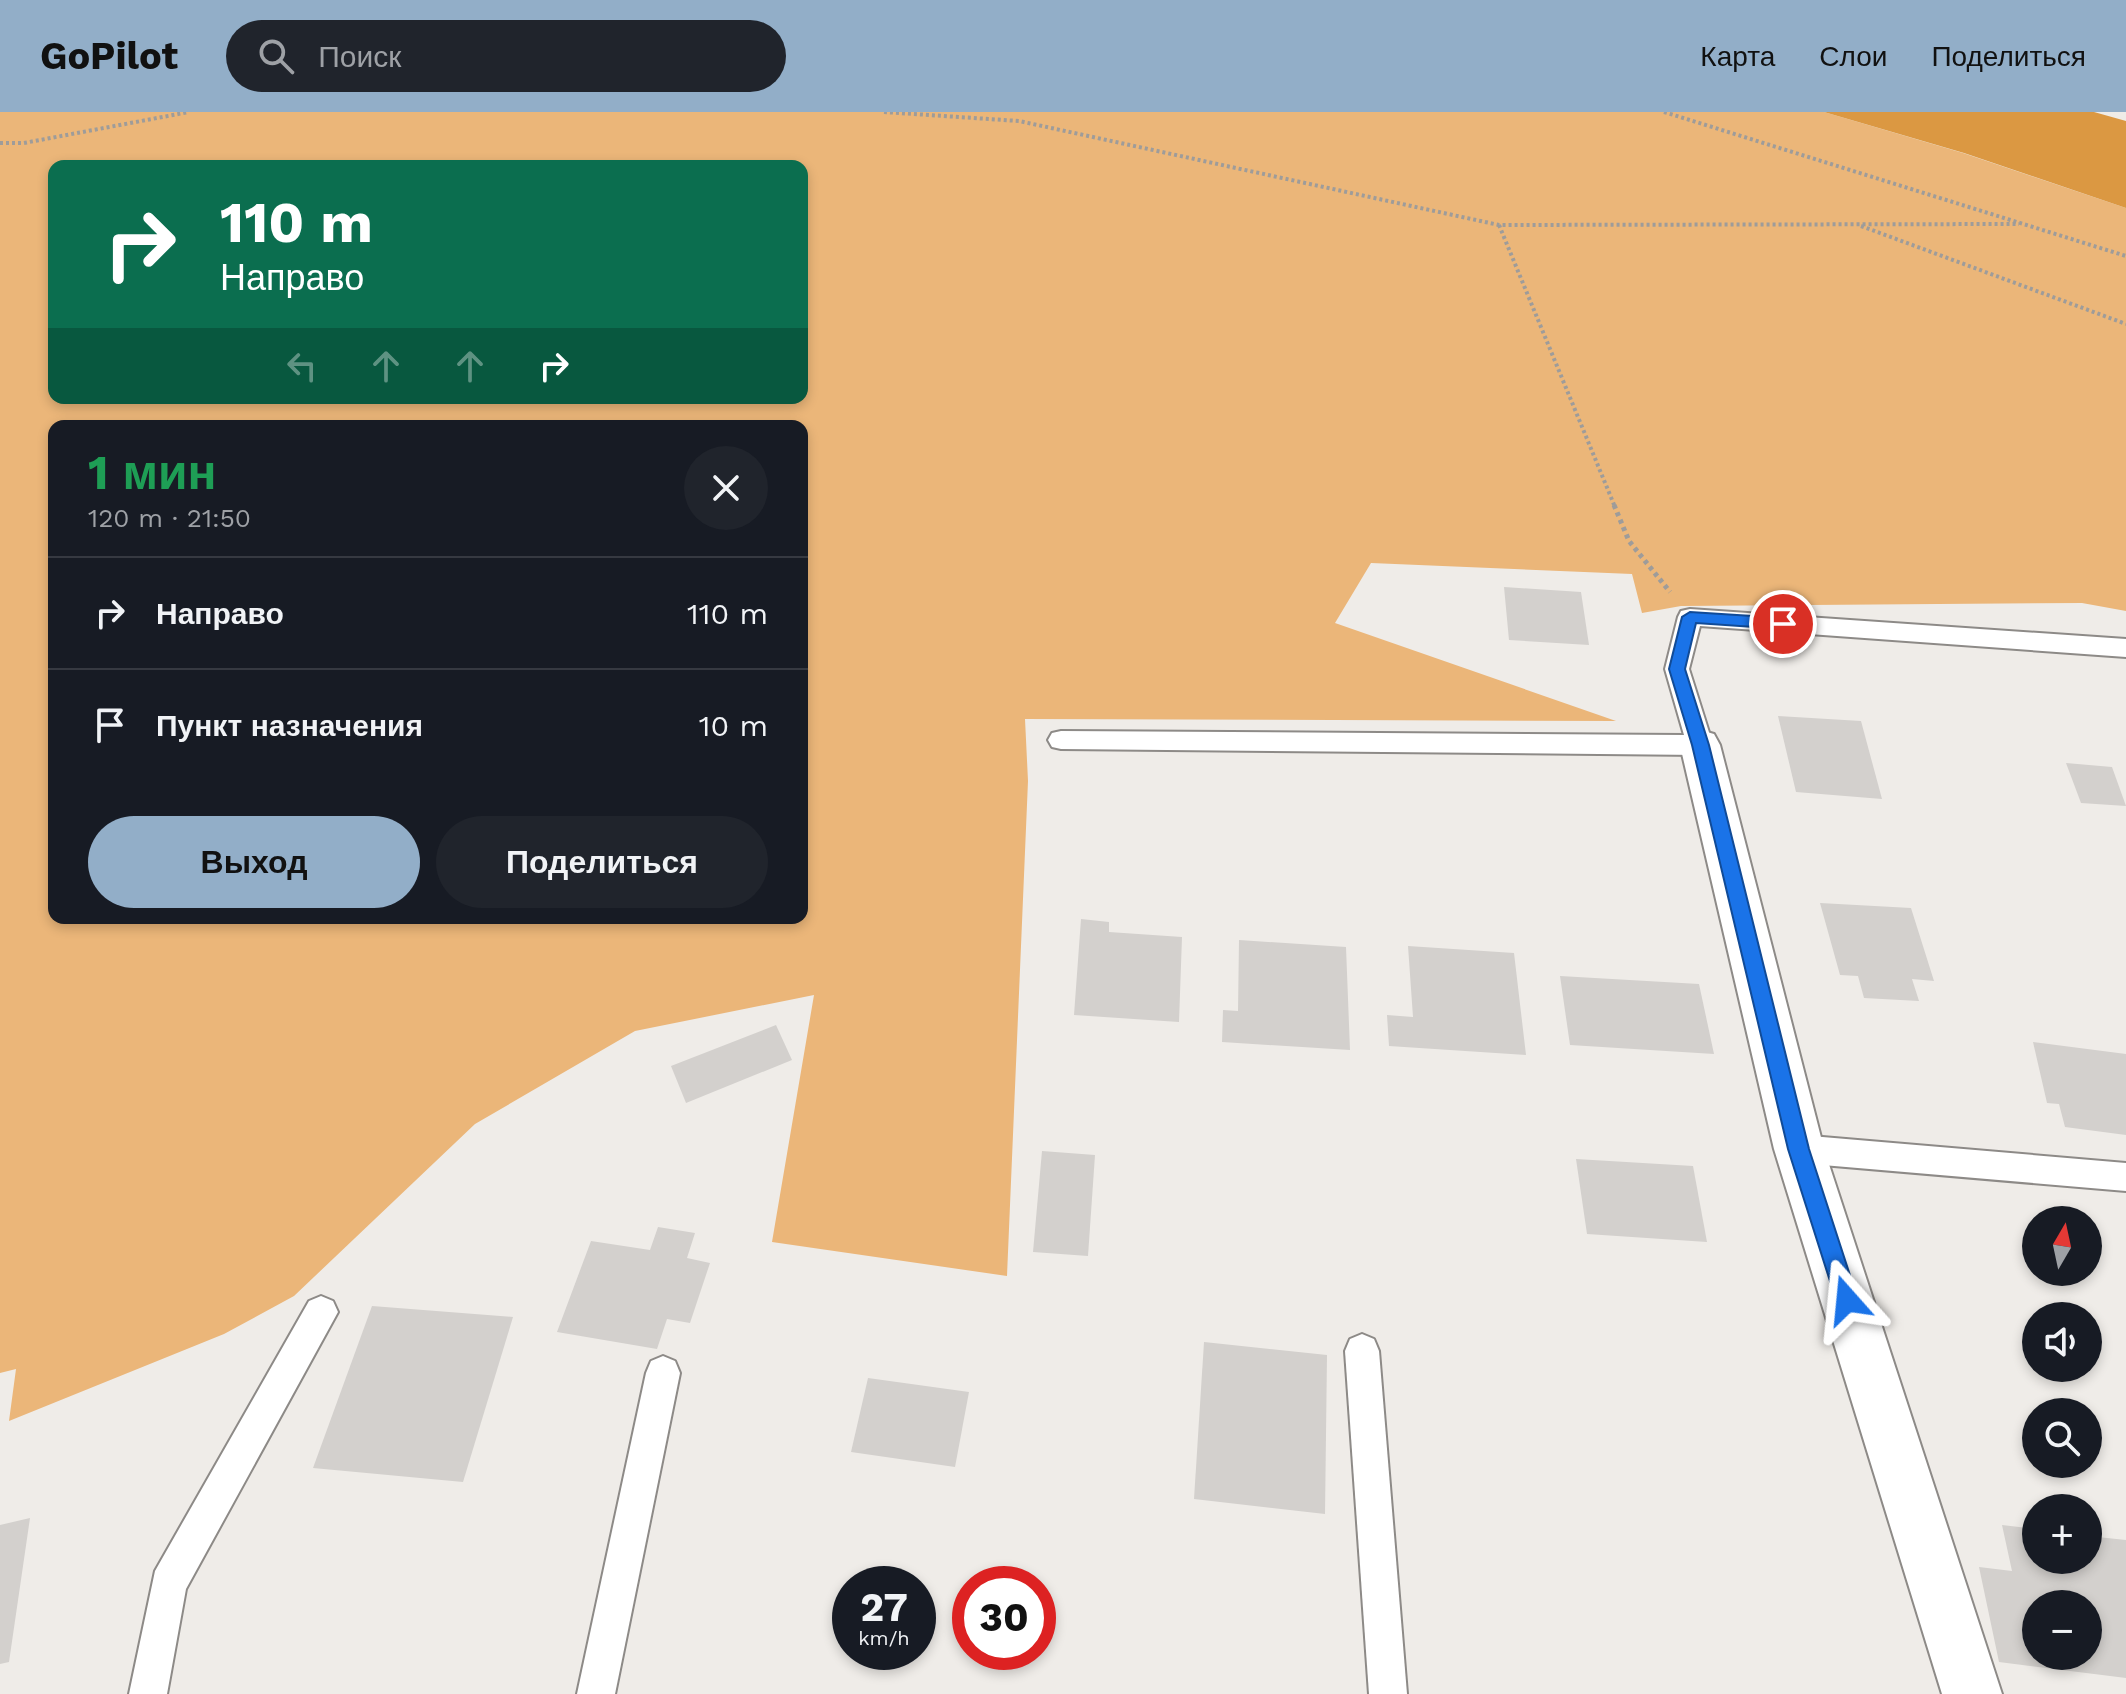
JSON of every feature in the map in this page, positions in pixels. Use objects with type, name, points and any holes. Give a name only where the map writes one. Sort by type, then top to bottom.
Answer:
[{"type":"street","points":[[1700,745],[1799,1149],[1972,1694]]},
{"type":"lane","points":[[1061,740],[1700,745],[1677,669],[1690,617],[2126,648]]},
{"type":"lane","points":[[1799,1149],[2126,1177]]},
{"type":"lane","points":[[148,1694],[168,1584],[321,1312]]},
{"type":"lane","points":[[1362,1351],[1388,1694]]},
{"type":"lane","points":[[596,1694],[663,1373]]},
{"type":"path","points":[[0,143],[24,143],[189,112]]},
{"type":"path","points":[[884,112],[1019,121],[1499,225],[2019,224]]},
{"type":"path","points":[[1664,112],[2126,256]]},
{"type":"path","points":[[1855,224],[2126,324]]},
{"type":"path","points":[[1499,225],[1629,541],[1690,617]]},
{"type":"shaded area","points":[[0,112],[1824,112],[1963,153],[2126,208],[2126,611],[2082,603],[1681,606],[1642,613],[1632,574],[1371,563],[1335,623],[1616,721],[1025,719],[1028,781],[1007,1276],[772,1242],[814,995],[635,1031],[475,1124],[294,1296],[224,1334],[9,1421],[16,1369],[0,1373]]},
{"type":"shaded area","points":[[1824,112],[2094,112],[2126,121],[2126,208],[1964,153]]},
{"type":"building","points":[[1504,587],[1581,592],[1589,645],[1509,640]]},
{"type":"building","points":[[1778,716],[1861,721],[1882,799],[1796,792]]},
{"type":"building","points":[[2066,763],[2112,767],[2126,806],[2081,803]]},
{"type":"building","points":[[1820,903],[1911,908],[1934,981],[1912,979],[1919,1001],[1864,998],[1858,976],[1840,975]]},
{"type":"building","points":[[1081,919],[1109,922],[1109,932],[1182,937],[1179,1022],[1074,1015]]},
{"type":"building","points":[[1239,940],[1346,947],[1350,1050],[1222,1042],[1223,1010],[1238,1011]]},
{"type":"building","points":[[1408,946],[1514,953],[1526,1055],[1389,1046],[1387,1015],[1413,1017]]},
{"type":"building","points":[[1560,976],[1699,984],[1714,1054],[1570,1045]]},
{"type":"building","points":[[776,1025],[792,1060],[686,1103],[671,1066]]},
{"type":"building","points":[[2033,1042],[2126,1054],[2126,1135],[2065,1127],[2059,1104],[2047,1103]]},
{"type":"building","points":[[1042,1151],[1095,1155],[1088,1256],[1033,1252]]},
{"type":"building","points":[[1576,1159],[1693,1166],[1707,1242],[1587,1234]]},
{"type":"building","points":[[658,1227],[695,1233],[687,1258],[710,1263],[690,1323],[667,1319],[657,1349],[557,1332],[591,1241],[650,1250]]},
{"type":"building","points":[[372,1306],[513,1317],[463,1482],[313,1468]]},
{"type":"building","points":[[1204,1342],[1327,1355],[1325,1514],[1194,1499]]},
{"type":"building","points":[[868,1378],[969,1392],[955,1467],[851,1452]]},
{"type":"building","points":[[30,1518],[9,1662],[0,1664],[0,1525]]},
{"type":"building","points":[[2002,1525],[2022,1527],[2022,1574],[2102,1574],[2102,1537],[2126,1540],[2126,1678],[2062,1670],[2102,1670],[2102,1590],[2022,1590],[2022,1665],[1999,1662],[1979,1567],[2012,1571]]},
{"type":"route","points":[[1783,624],[1690,617],[1677,669],[1700,745],[1799,1149],[1847,1300]]}]
